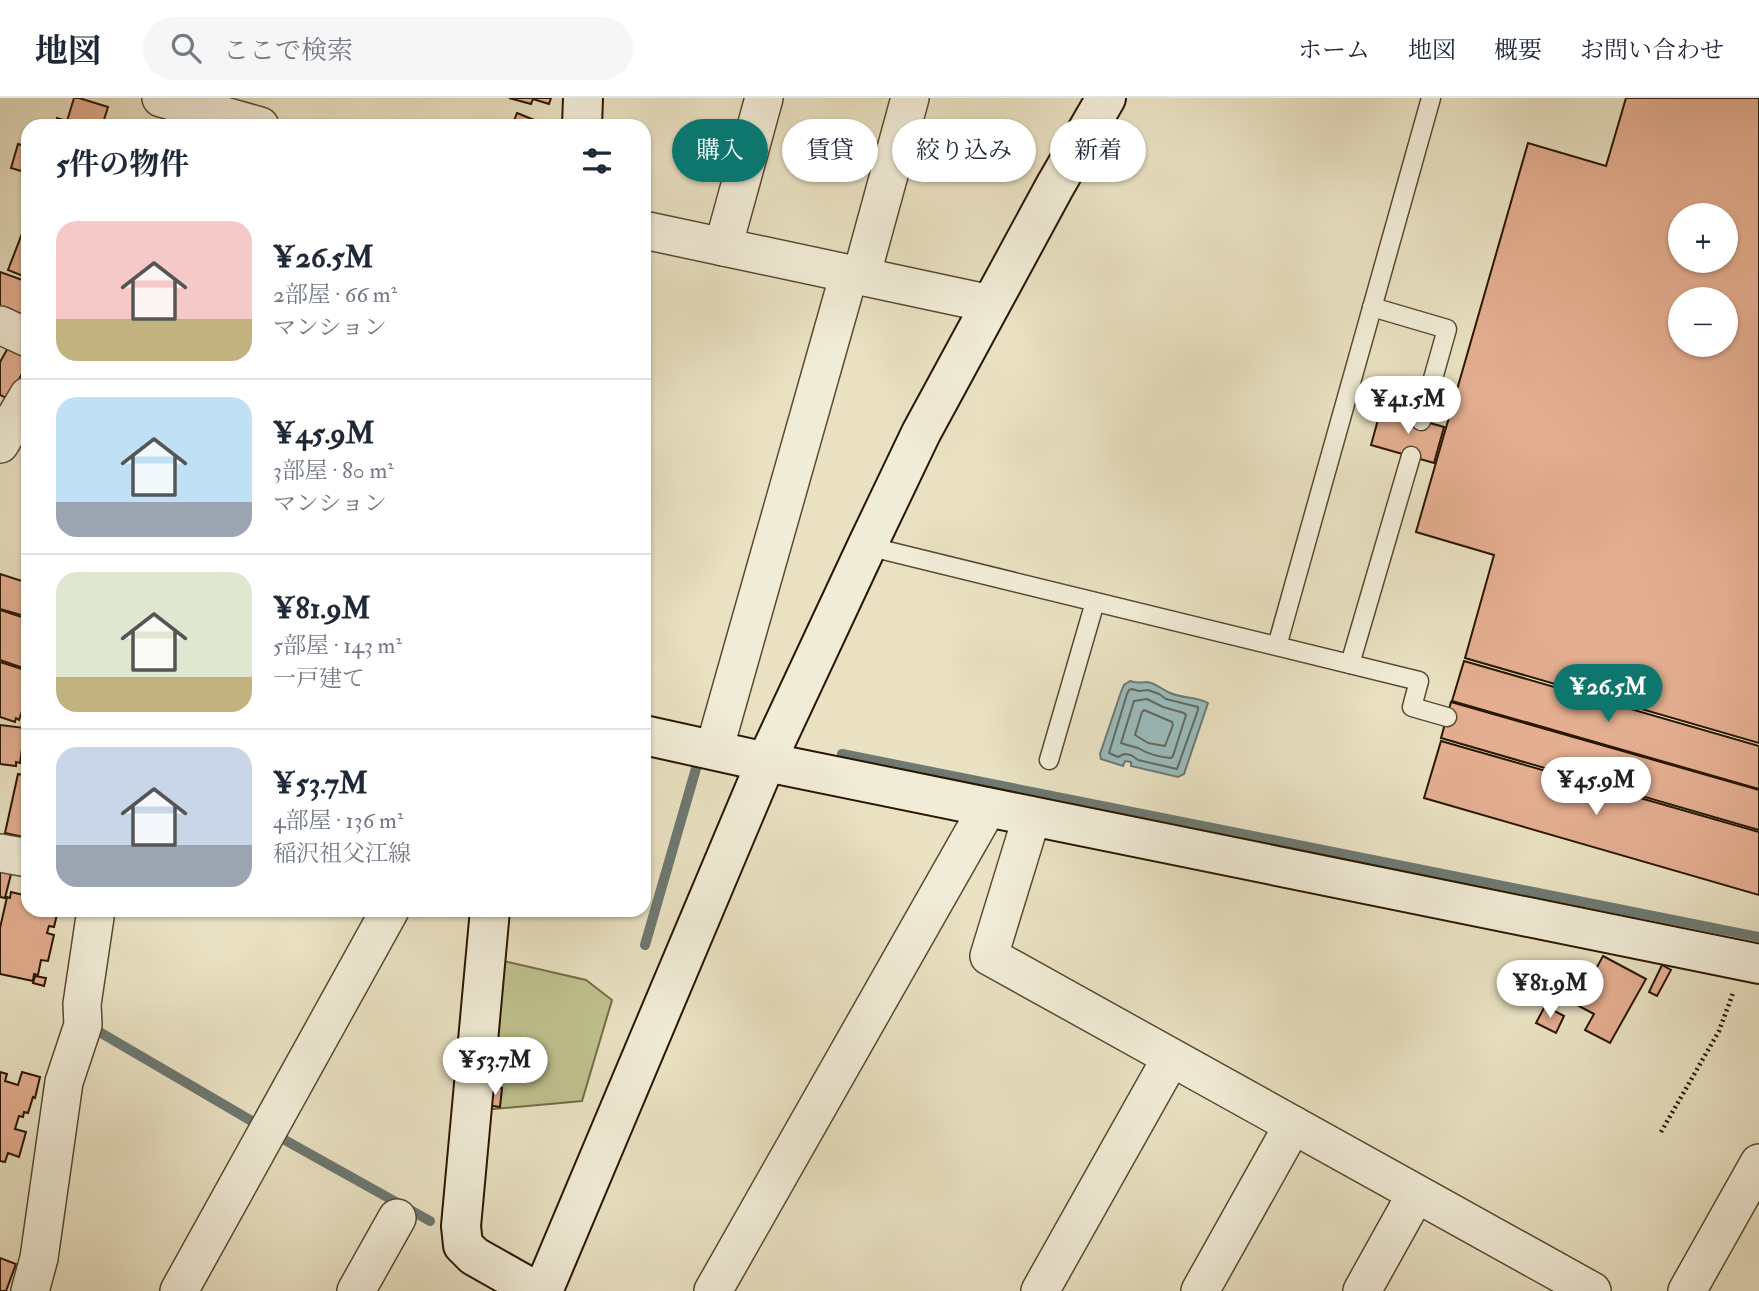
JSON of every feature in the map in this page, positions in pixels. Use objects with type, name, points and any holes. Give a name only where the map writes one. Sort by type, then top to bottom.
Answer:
[{"type":"street","points":[[582,119],[583,98]]},
{"type":"street","points":[[723,247],[764,98]]},
{"type":"street","points":[[714,750],[910,98]]},
{"type":"street","points":[[543,1291],[765,762],[920,433],[1055,186],[1107,98]]},
{"type":"street","points":[[168,109],[255,116]]},
{"type":"street","points":[[651,232],[991,304]]},
{"type":"street","points":[[0,325],[21,335]]},
{"type":"street","points":[[0,444],[21,408]]},
{"type":"street","points":[[651,736],[1752,963]]},
{"type":"street","points":[[713,1291],[988,807]]},
{"type":"street","points":[[1032,816],[989,956],[1592,1291]]},
{"type":"street","points":[[0,853],[21,857]]},
{"type":"street","points":[[30,1291],[39,1258],[64,1082],[83,1025],[82,1004],[95,917]]},
{"type":"street","points":[[178,1291],[386,917]]},
{"type":"street","points":[[490,917],[462,1235],[464,1245],[474,1256],[536,1291]]},
{"type":"street","points":[[1040,1291],[1171,1058]]},
{"type":"street","points":[[1200,1291],[1293,1125]]},
{"type":"street","points":[[1687,1291],[1759,1163]]},
{"type":"street","points":[[1362,1291],[1416,1194]]},
{"type":"street","points":[[356,1291],[397,1218]]},
{"type":"lane","points":[[1277,646],[1431,98]]},
{"type":"lane","points":[[1372,307],[1447,329],[1421,421]]},
{"type":"lane","points":[[1350,664],[1410,456]]},
{"type":"lane","points":[[867,546],[1419,681],[1412,707],[1447,717]]},
{"type":"lane","points":[[1049,760],[1095,602]]},
{"type":"path","points":[[1661,1132],[1719,1031],[1752,963]]},
{"type":"green space","points":[[499,960],[586,980],[612,1000],[582,1101],[484,1110]]},
{"type":"water","points":[[1130,681],[1147,682],[1173,694],[1208,703],[1184,774],[1178,777],[1131,766],[1131,762],[1125,761],[1123,766],[1101,759],[1100,754],[1121,692],[1124,685]]},
{"type":"building","points":[[74,98],[108,107],[104,119],[68,119]]},
{"type":"building","points":[[509,98],[551,98],[549,104],[533,99],[531,104]]},
{"type":"building","points":[[1626,98],[1759,98],[1759,743],[1465,658],[1494,555],[1416,532],[1528,143],[1606,166]]},
{"type":"building","points":[[517,113],[532,119],[515,119]]},
{"type":"building","points":[[18,144],[21,145],[21,171],[11,168]]},
{"type":"building","points":[[21,236],[21,275],[8,270]]},
{"type":"building","points":[[0,272],[21,280],[21,324],[0,317]]},
{"type":"building","points":[[13,339],[21,343],[21,376],[8,399],[0,395],[0,362]]},
{"type":"building","points":[[1381,409],[1444,427],[1434,463],[1371,445]]},
{"type":"building","points":[[0,574],[21,581],[21,615],[0,609]]},
{"type":"building","points":[[0,610],[21,617],[21,667],[0,660]]},
{"type":"building","points":[[1464,661],[1759,746],[1759,789],[1452,701]]},
{"type":"building","points":[[0,662],[21,669],[21,714],[15,722],[0,717]]},
{"type":"building","points":[[1451,702],[1759,790],[1759,830],[1441,738]]},
{"type":"building","points":[[0,725],[21,728],[20,763],[16,762],[16,766],[0,764]]},
{"type":"building","points":[[1441,741],[1759,832],[1759,895],[1424,798]]},
{"type":"building","points":[[18,774],[21,775],[21,836],[5,833]]},
{"type":"building","points":[[0,869],[11,874],[5,898],[0,897]]},
{"type":"building","points":[[11,892],[21,894],[21,917],[56,917],[54,927],[49,926],[47,933],[54,935],[48,961],[41,960],[38,975],[34,974],[33,981],[0,974],[0,928],[7,897],[10,898]]},
{"type":"building","points":[[1603,956],[1646,979],[1610,1043],[1585,1030],[1594,1014],[1577,1005],[1580,998],[1576,996],[1586,976],[1591,978]]},
{"type":"building","points":[[1662,965],[1671,970],[1657,996],[1649,992]]},
{"type":"building","points":[[35,976],[46,978],[44,986],[33,983]]},
{"type":"building","points":[[1545,1006],[1564,1016],[1556,1033],[1536,1023]]},
{"type":"building","points":[[0,1072],[7,1074],[5,1081],[18,1085],[22,1072],[40,1077],[28,1113],[24,1112],[23,1117],[19,1116],[15,1129],[26,1132],[19,1157],[8,1153],[5,1162],[0,1161]]},
{"type":"building","points":[[489,1087],[502,1088],[500,1107],[487,1105]]},
{"type":"building","points":[[0,1258],[16,1264],[6,1291],[0,1291]]},
{"type":"waterway","points":[[842,754],[1759,937]]},
{"type":"waterway","points":[[645,945],[697,765]]},
{"type":"waterway","points":[[96,1030],[255,1123]]},
{"type":"waterway","points":[[283,1139],[430,1221]]}]
